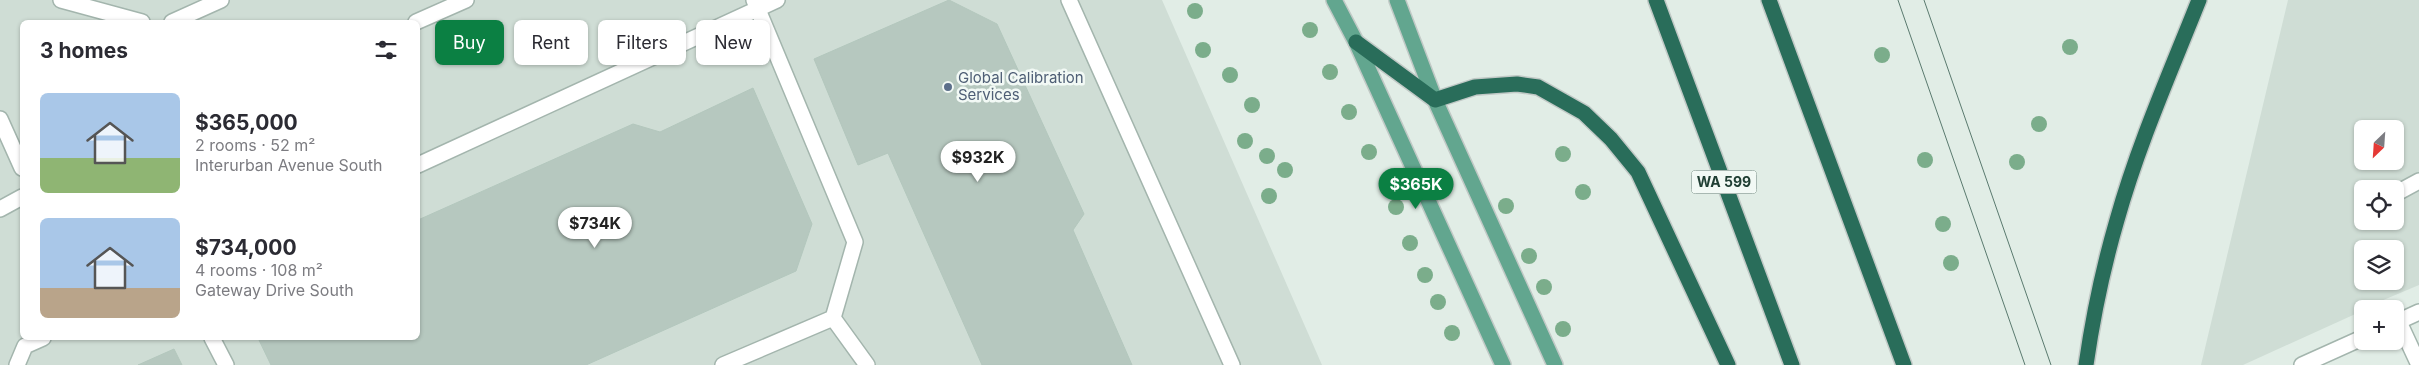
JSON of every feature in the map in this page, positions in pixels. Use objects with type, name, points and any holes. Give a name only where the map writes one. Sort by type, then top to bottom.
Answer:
[{"type":"highway","name":"WA 599","points":[[1656,0],[1792,365]]},
{"type":"highway","points":[[1769,0],[1904,365]]},
{"type":"highway","points":[[2086,365],[2095,304],[2117,220],[2157,107],[2199,0]]},
{"type":"highway","points":[[1356,42],[1435,100],[1475,87],[1517,84],[1538,87],[1584,113],[1611,139],[1638,172],[1728,365]]},
{"type":"main road","points":[[1334,0],[1356,42],[1503,365]]},
{"type":"main road","points":[[1397,0],[1435,100],[1555,365]]},
{"type":"street","points":[[61,0],[135,20]]},
{"type":"street","points":[[176,20],[221,0]]},
{"type":"street","points":[[420,20],[451,3],[466,0]]},
{"type":"street","points":[[420,164],[756,4],[777,0]]},
{"type":"street","points":[[1069,0],[1232,365]]},
{"type":"street","points":[[756,4],[855,242],[833,318]]},
{"type":"street","points":[[0,119],[20,164]]},
{"type":"street","points":[[2404,189],[2419,180]]},
{"type":"street","points":[[0,208],[20,198]]},
{"type":"street","points":[[2404,319],[2419,312]]},
{"type":"street","points":[[724,365],[833,318]]},
{"type":"street","points":[[833,318],[867,365]]},
{"type":"street","points":[[2404,336],[2419,365]]},
{"type":"street","points":[[17,365],[25,346],[38,340]]},
{"type":"street","points":[[213,340],[226,365]]},
{"type":"street","points":[[2302,365],[2354,342]]},
{"type":"shaded area","points":[[0,0],[1162,0],[1322,365],[0,365]]},
{"type":"shaded area","points":[[2288,0],[2419,0],[2419,285],[2383,300],[2354,300],[2354,315],[2243,365],[2201,365]]},
{"type":"building","points":[[949,0],[997,24],[1084,214],[1073,230],[1132,365],[982,365],[888,153],[858,165],[814,59]]},
{"type":"building","points":[[753,88],[812,224],[796,271],[586,365],[271,365],[259,340],[420,340],[420,219],[633,124],[660,132]]},
{"type":"building","points":[[174,349],[182,365],[138,365]]},
{"type":"tram line","points":[[1898,0],[2025,365]]},
{"type":"tram line","points":[[1924,0],[2051,365]]},
{"type":"place","name":"Global Calibration Services","points":[[948,87]]}]
